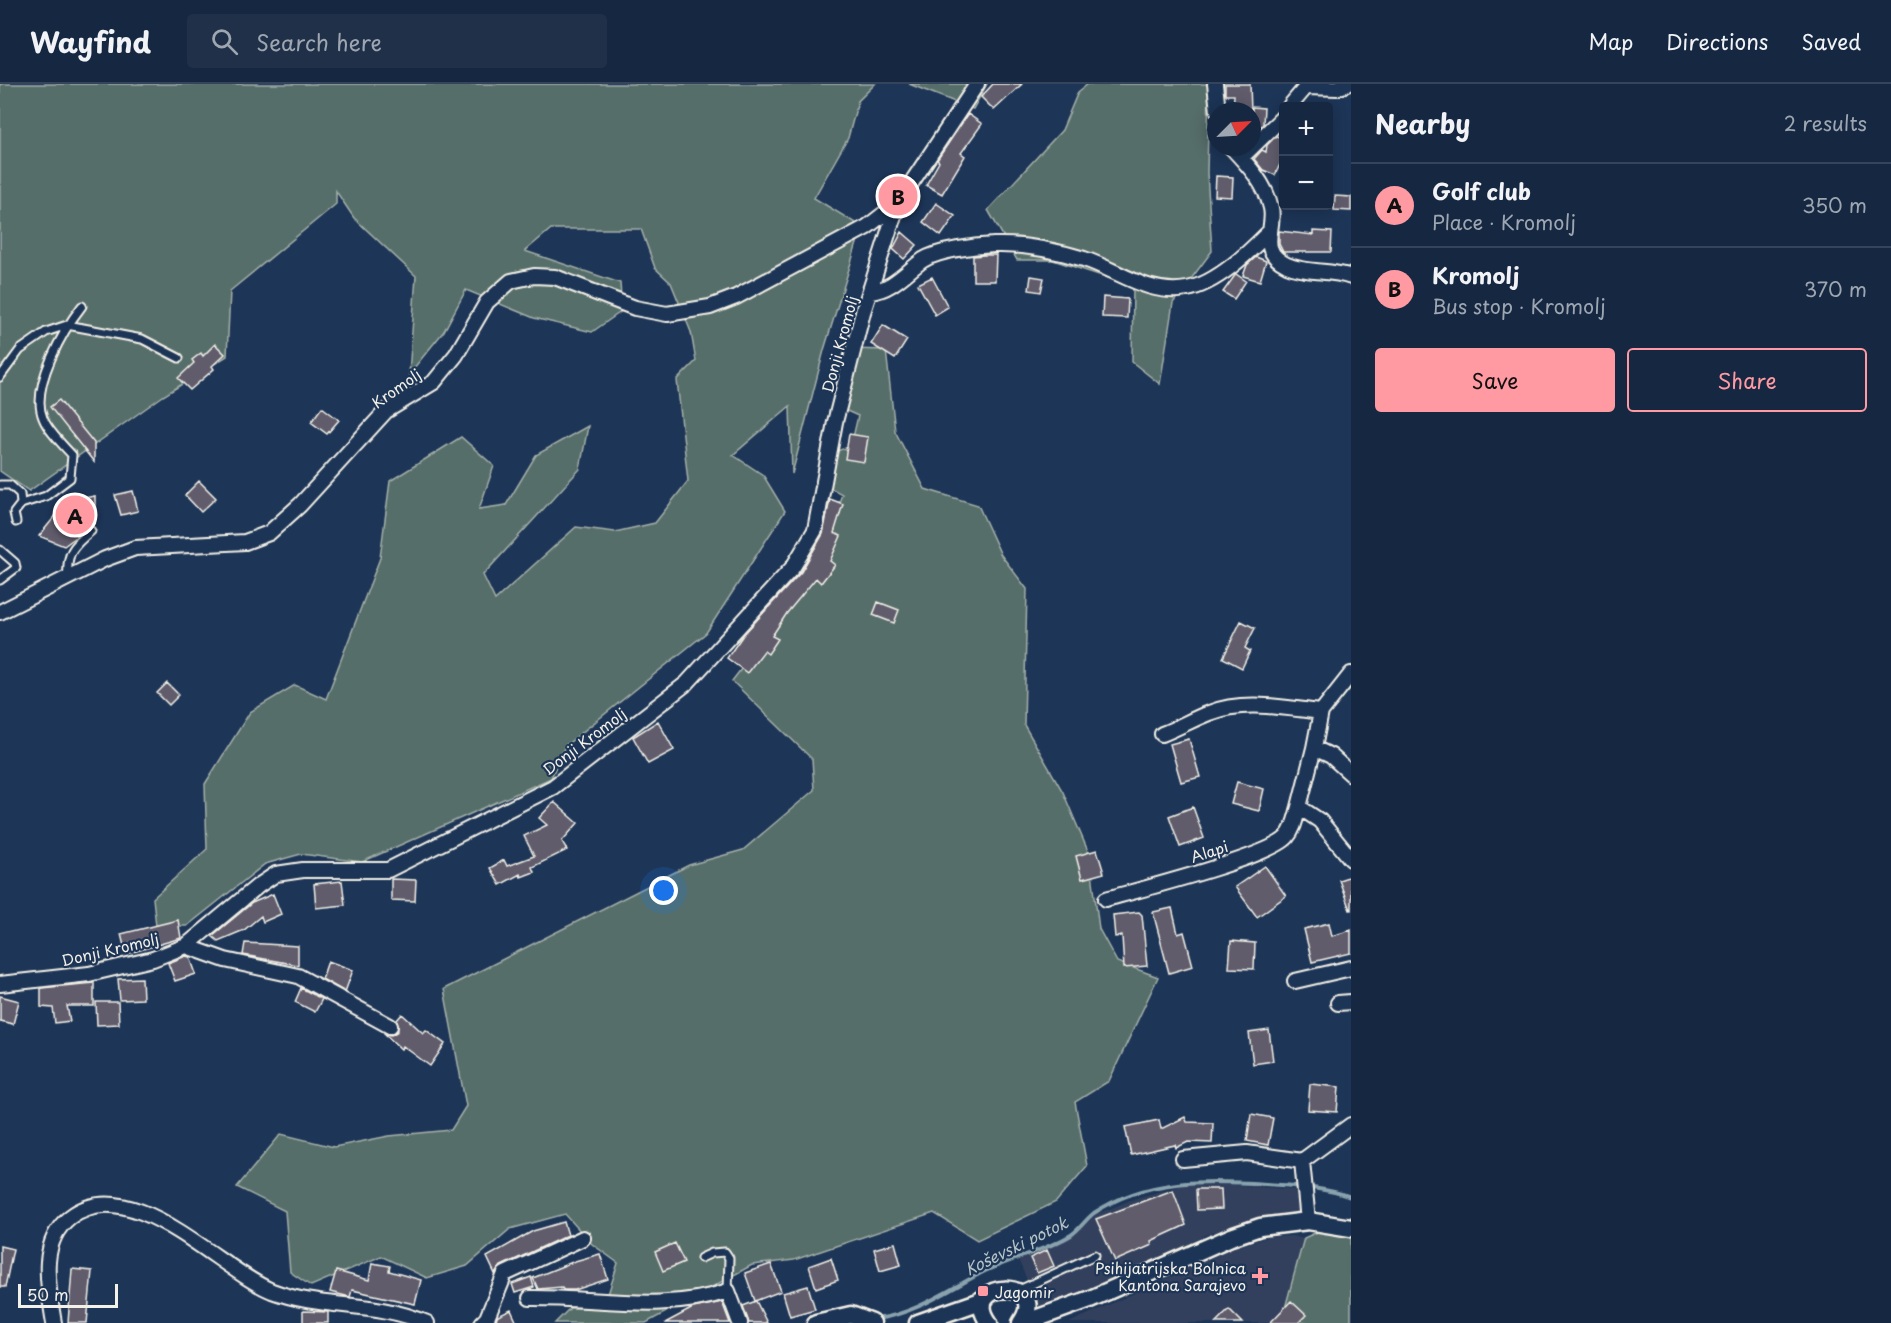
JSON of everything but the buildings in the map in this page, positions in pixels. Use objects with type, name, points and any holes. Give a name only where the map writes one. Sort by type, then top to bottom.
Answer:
[{"type":"street","name":"Kromolj","points":[[0,612],[68,577],[135,548],[245,542],[269,533],[300,505],[386,411],[434,382],[456,355],[488,302],[511,281],[534,276],[555,277],[635,308],[667,314],[710,307],[736,297],[867,227],[898,203],[950,129],[977,84]]},
{"type":"street","points":[[1215,84],[1217,102]]},
{"type":"street","points":[[1293,102],[1306,87],[1337,88],[1347,84]]},
{"type":"street","points":[[1279,121],[1241,158],[1262,184],[1272,210],[1268,232],[1271,251],[1287,265],[1351,277]]},
{"type":"street","name":"Donji Kromolj","points":[[0,984],[89,974],[153,959],[186,946],[258,886],[276,874],[303,870],[388,870],[553,787],[687,683],[793,567],[815,530],[835,422],[870,292],[898,203]]},
{"type":"street","points":[[870,292],[880,291],[924,260],[941,252],[993,245],[1020,247],[1082,258],[1156,289],[1189,289],[1234,265],[1268,232]]},
{"type":"street","name":"Alapi","points":[[1106,899],[1273,847],[1287,837],[1299,807],[1321,712],[1351,674]]},
{"type":"street","points":[[1162,735],[1209,712],[1225,708],[1251,706],[1321,712]]},
{"type":"street","points":[[1314,748],[1331,756],[1351,774]]},
{"type":"street","points":[[1299,807],[1320,821],[1351,860]]},
{"type":"street","points":[[186,946],[225,960],[298,976],[390,1026]]},
{"type":"street","points":[[1295,981],[1351,968]]},
{"type":"street","points":[[1183,1159],[1247,1153],[1302,1161],[1351,1125]]},
{"type":"street","points":[[1302,1161],[1308,1221]]},
{"type":"street","points":[[54,1323],[47,1268],[50,1245],[61,1224],[77,1212],[92,1206],[118,1204],[147,1214],[269,1290],[298,1299],[378,1308],[406,1314],[428,1323]]},
{"type":"street","points":[[1023,1323],[1260,1227],[1308,1221],[1351,1227]]},
{"type":"street","points":[[482,1323],[487,1318],[505,1274],[583,1238]]},
{"type":"street","points":[[918,1323],[953,1309],[968,1306],[1000,1288],[1021,1298],[1035,1311],[1047,1315]]},
{"type":"street","points":[[530,1298],[640,1303],[682,1301],[728,1291],[740,1323]]},
{"type":"street","points":[[988,1321],[985,1303],[991,1293]]},
{"type":"street","points":[[1021,1298],[1026,1316],[1023,1323]]},
{"type":"street","points":[[968,1306],[988,1321]]},
{"type":"street","points":[[816,1323],[842,1315],[859,1317],[872,1323]]},
{"type":"lane","points":[[16,522],[14,513],[21,504],[46,496],[70,478],[72,455],[44,421],[40,410],[43,384],[67,325],[82,306]]},
{"type":"lane","points":[[0,377],[20,350],[46,332],[67,325],[142,339],[179,358]]},
{"type":"lane","points":[[0,485],[14,487],[20,494],[21,504]]},
{"type":"lane","points":[[68,577],[67,561],[70,549],[91,531]]},
{"type":"lane","points":[[0,550],[15,563],[16,568],[0,580]]},
{"type":"lane","points":[[701,1258],[712,1253],[725,1252],[729,1258],[728,1291]]},
{"type":"lane","points":[[1021,1298],[1095,1255]]},
{"type":"shaded area","points":[[1219,1184],[1301,1190],[1301,1215],[1249,1220],[1206,1235],[1143,1268],[1045,1309],[1038,1306],[1018,1259],[1073,1236],[1095,1215],[1133,1199],[1183,1185]]},
{"type":"shaded area","name":"Psihijatrijska Bolnica Kantona Sarajevo","points":[[1292,1236],[1348,1250],[1351,1323],[1069,1323],[1235,1247],[1269,1237]]},
{"type":"green space","points":[[0,84],[875,84],[858,101],[848,138],[814,198],[862,227],[824,350],[792,474],[790,406],[733,455],[763,475],[785,511],[706,633],[565,746],[551,778],[362,862],[301,854],[265,864],[187,926],[156,926],[153,898],[207,849],[205,784],[250,712],[295,685],[326,699],[380,558],[390,481],[461,437],[494,466],[479,509],[506,505],[536,455],[588,426],[580,469],[483,575],[495,600],[576,527],[615,532],[655,523],[688,481],[677,380],[696,361],[691,332],[671,283],[655,268],[641,229],[551,229],[525,251],[620,283],[622,311],[592,332],[534,318],[466,290],[444,331],[409,374],[416,276],[354,218],[336,191],[336,204],[230,291],[227,356],[163,396],[29,491],[0,471]]},
{"type":"green space","points":[[909,84],[987,84],[973,109]]},
{"type":"green space","points":[[1088,84],[1209,84],[1207,173],[1212,251],[1173,303],[1160,384],[1132,362],[1133,286],[1053,260],[1017,260],[988,210],[1062,130],[1078,92]]},
{"type":"green space","points":[[851,349],[886,350],[895,431],[925,489],[978,505],[1001,555],[1027,589],[1024,725],[1063,792],[1090,856],[1099,929],[1117,962],[1158,977],[1109,1081],[1075,1102],[1087,1166],[1056,1202],[977,1240],[934,1213],[794,1260],[752,1265],[646,1323],[555,1323],[570,1308],[604,1307],[618,1263],[592,1244],[565,1214],[510,1229],[467,1266],[427,1278],[381,1256],[311,1286],[290,1272],[285,1211],[237,1187],[281,1134],[334,1147],[389,1136],[451,1130],[466,1106],[444,989],[689,865],[743,850],[814,790],[812,759],[732,681],[815,573],[842,494],[818,481],[826,455],[851,446],[858,416],[838,407]]},
{"type":"green space","points":[[1351,1217],[1351,1323],[1281,1323],[1304,1238]]},
{"type":"waterway","name":"Koševski potok","points":[[876,1319],[918,1307],[983,1272],[1040,1250],[1074,1233],[1094,1213],[1114,1202],[1156,1187],[1199,1182],[1288,1185],[1330,1191],[1351,1197]]},
{"type":"place","name":"Kromolj","points":[[898,196]]},
{"type":"place","name":"Golf club","points":[[75,515]]},
{"type":"place","name":"Psihijatrijska Bolnica Kantona Sarajevo","points":[[1260,1276]]},
{"type":"place","name":"Jagomir","points":[[983,1291]]}]
